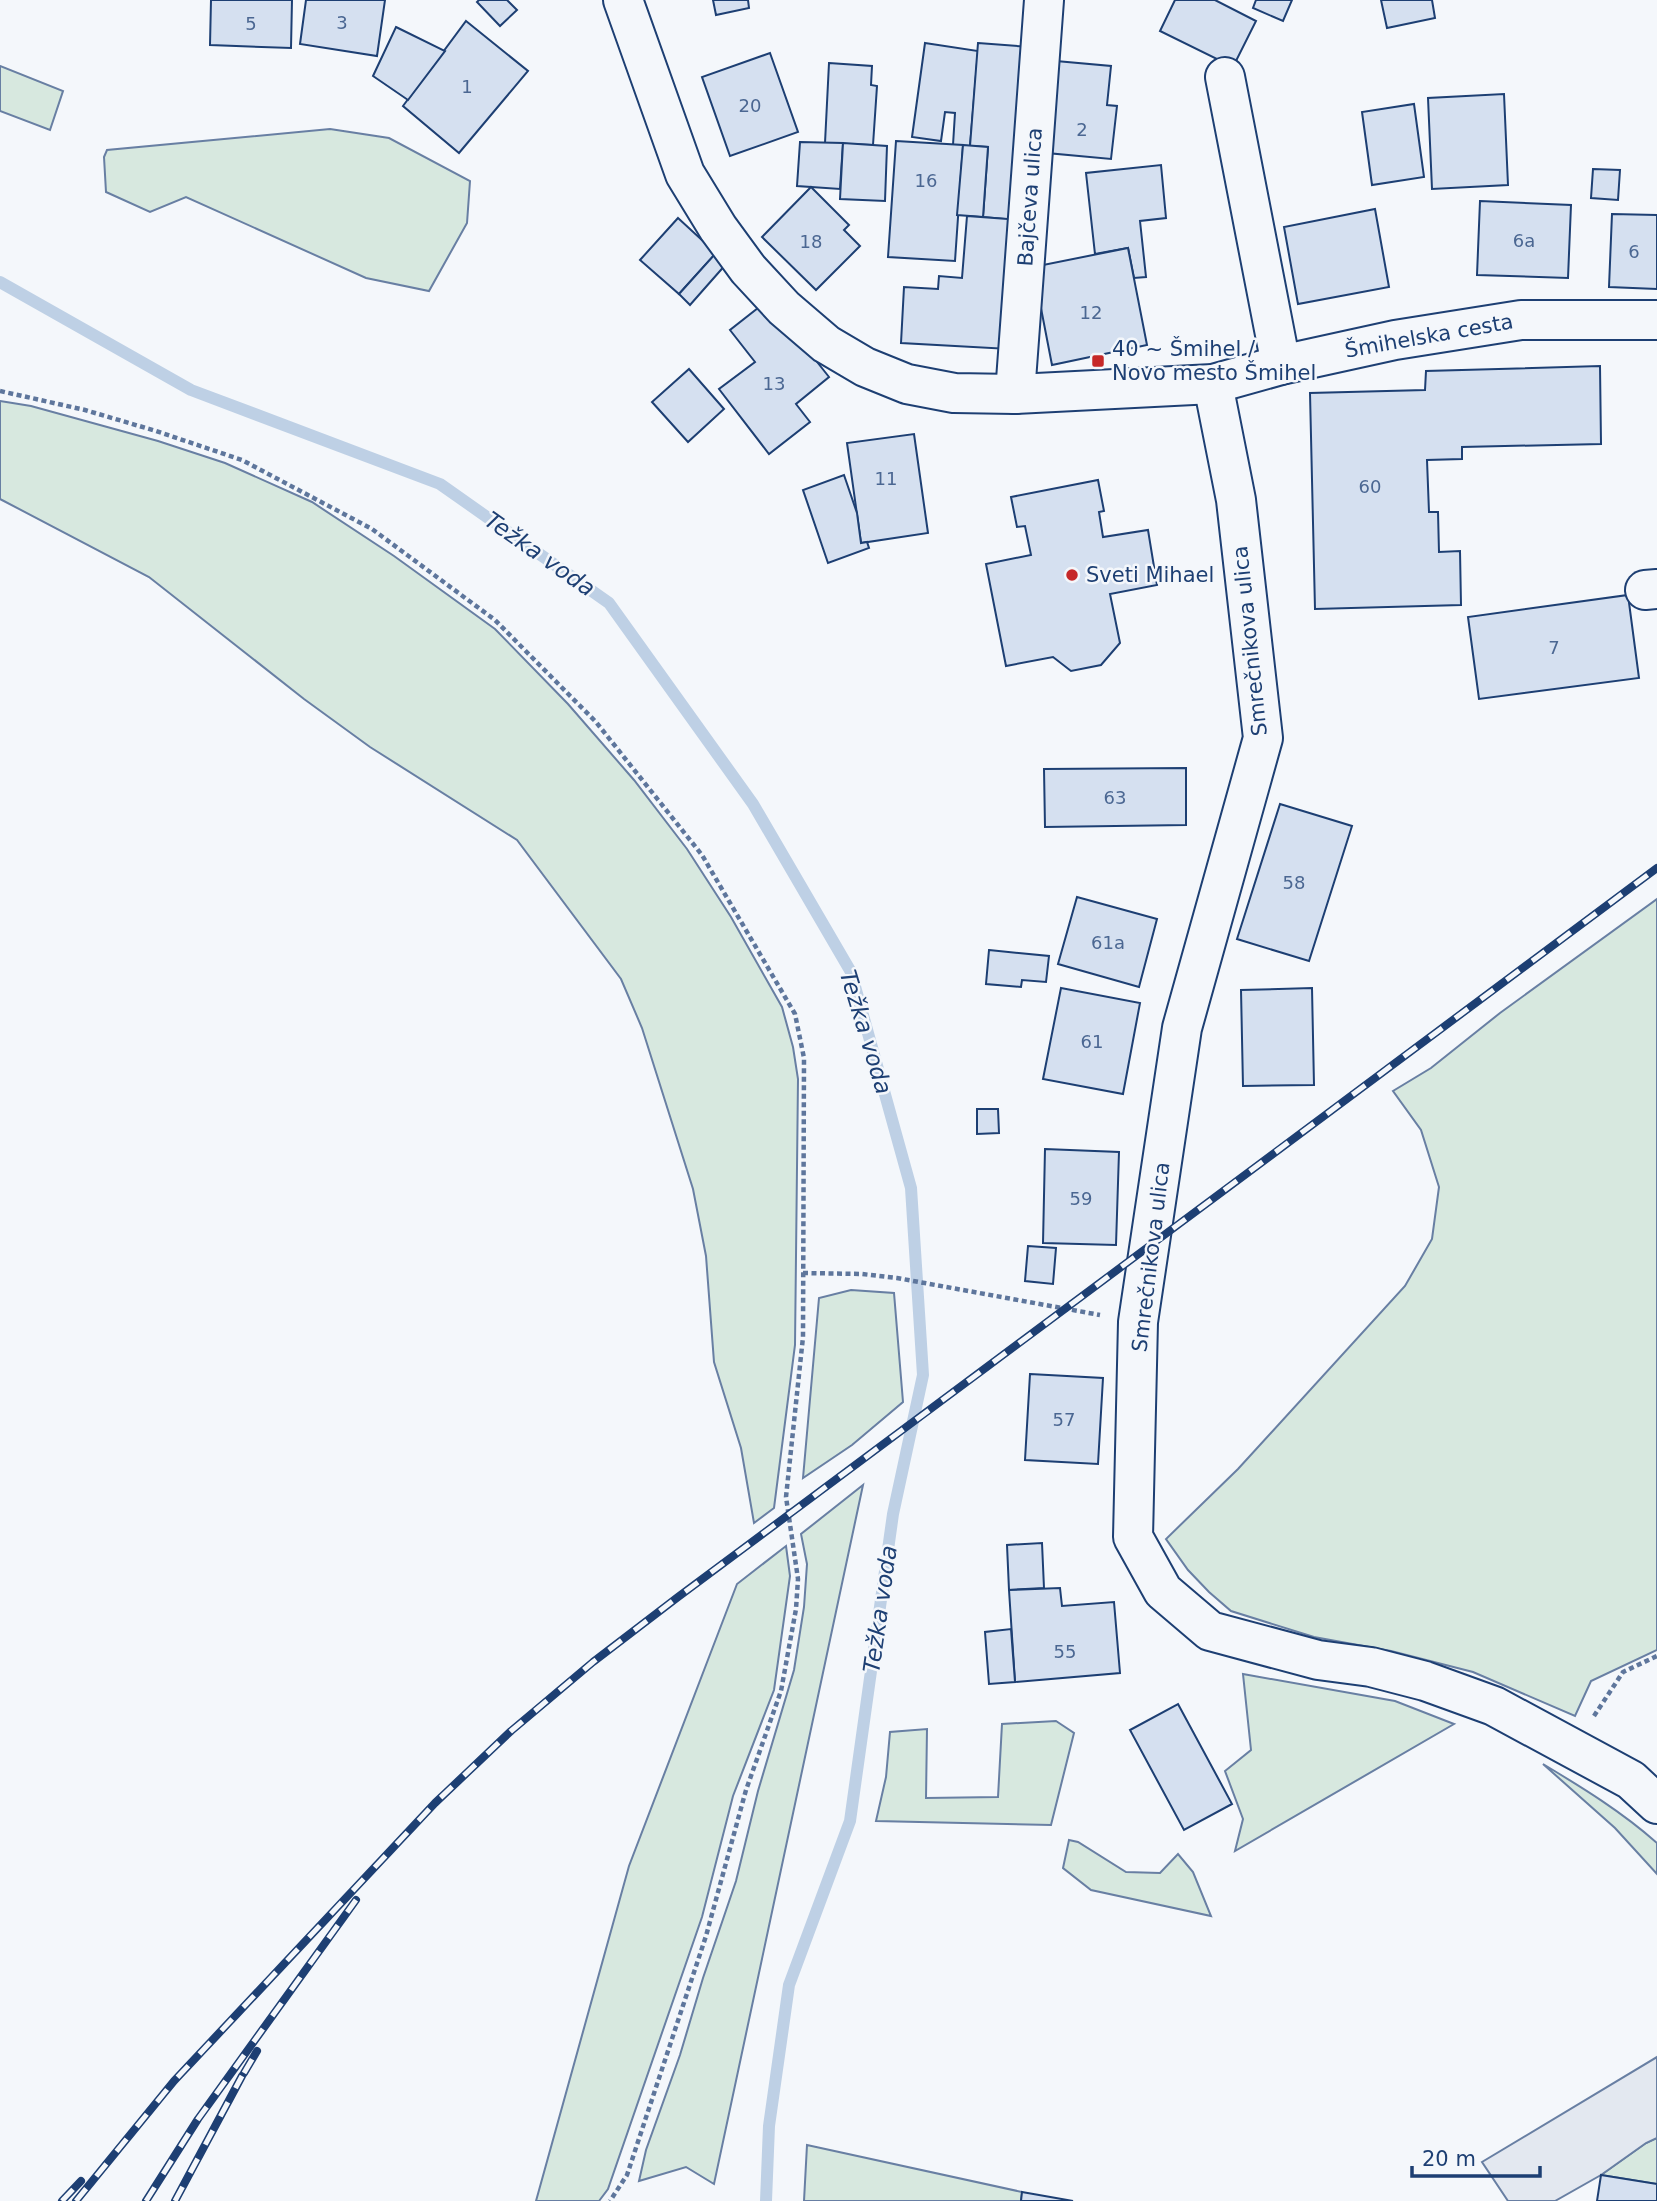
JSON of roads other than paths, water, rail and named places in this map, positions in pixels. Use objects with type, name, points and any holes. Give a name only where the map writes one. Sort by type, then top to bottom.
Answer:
[{"type":"street","name":"Šmihelska cesta","points":[[623,0],[685,174],[718,228],[748,269],[784,308],[826,344],[865,367],[907,384],[954,393],[1016,394],[1213,384],[1281,365],[1395,340],[1521,320],[1657,320]]},
{"type":"street","name":"Bajčeva ulica","points":[[1016,394],[1044,0]]},
{"type":"street","points":[[1225,77],[1281,365]]},
{"type":"street","name":"Smrečnikova ulica","points":[[1213,384],[1236,500],[1263,738],[1182,1028],[1138,1322],[1133,1537],[1163,1591],[1210,1631],[1318,1660],[1371,1667],[1425,1681],[1494,1706],[1631,1780],[1657,1804]]},
{"type":"waterway","name":"Težka voda","points":[[0,282],[191,390],[440,484],[609,603],[753,804],[851,972],[911,1188],[923,1375],[893,1514],[850,1821],[789,1985],[769,2126],[766,2201]]},
{"type":"railway","points":[[76,2201],[174,2081],[435,1803],[511,1731],[593,1662],[678,1597],[1657,868]]},
{"type":"railway","points":[[146,2201],[198,2119],[356,1900]]},
{"type":"railway","points":[[244,2073],[257,2051]]},
{"type":"railway","points":[[175,2201],[242,2076]]},
{"type":"railway","points":[[62,2201],[81,2181]]},
{"type":"place","name":"40 ~ Šmihel / Novo mesto Šmihel","points":[[1098,361]]},
{"type":"place","name":"Sveti Mihael","points":[[1072,575]]}]
